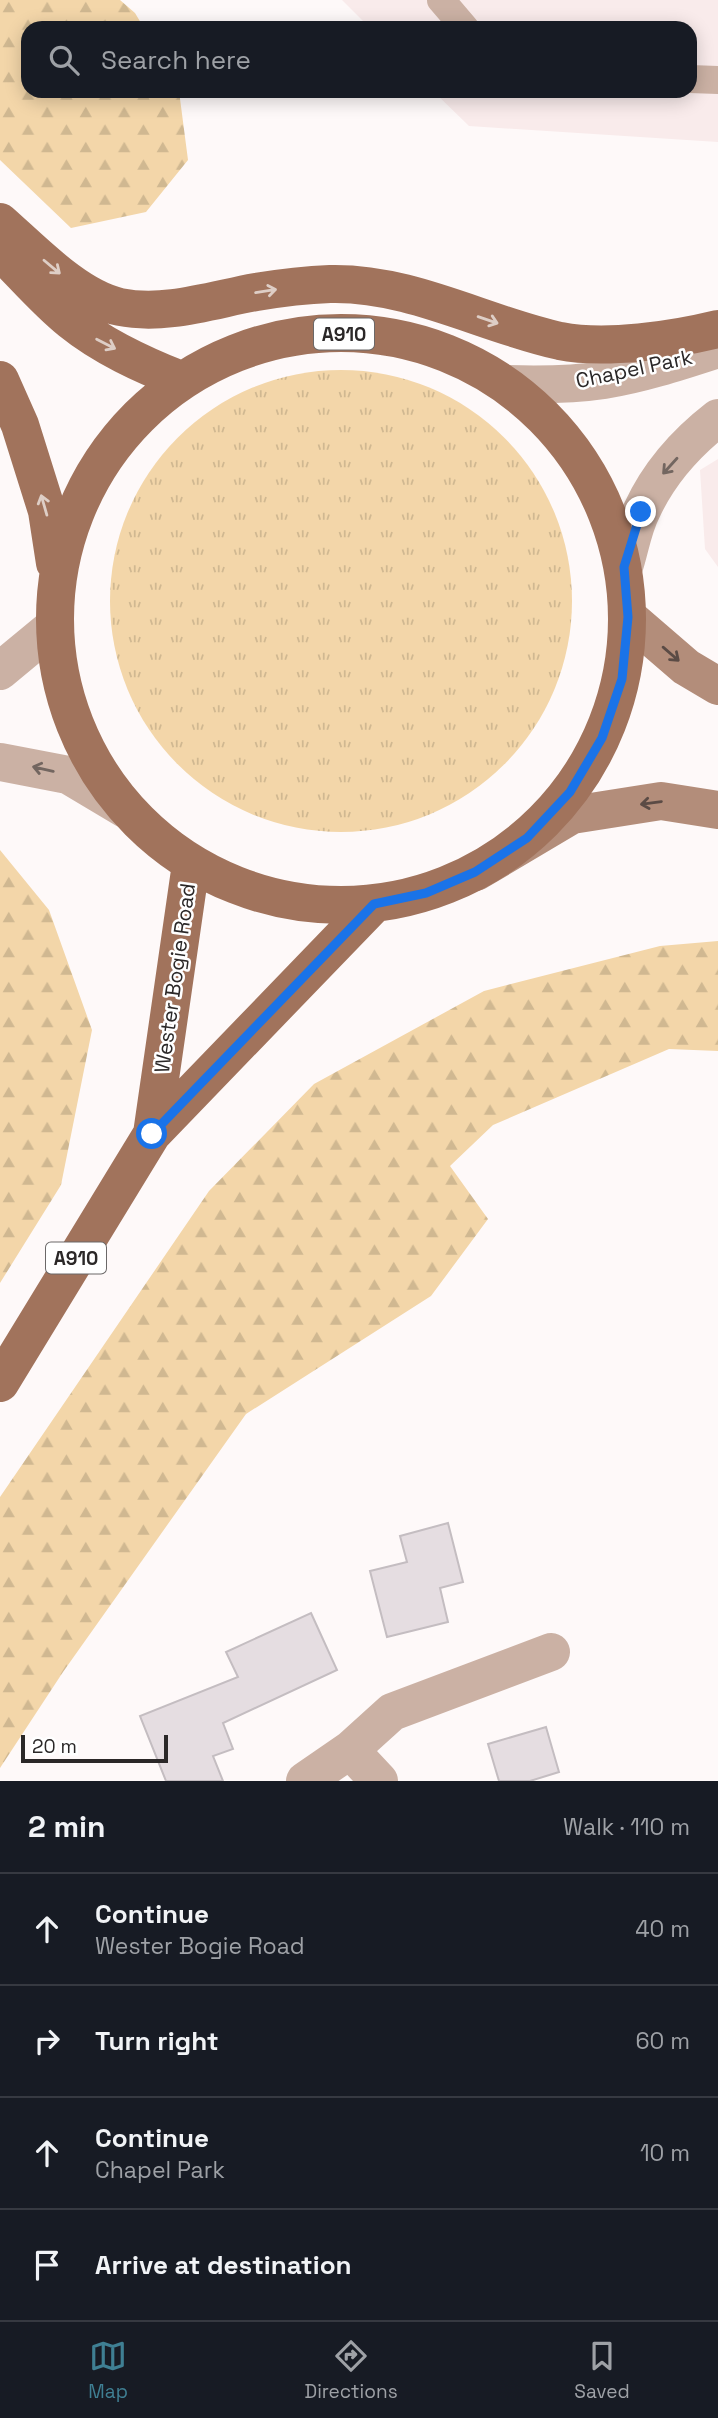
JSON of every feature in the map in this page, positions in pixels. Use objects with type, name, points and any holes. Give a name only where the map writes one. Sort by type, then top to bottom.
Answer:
[{"type":"main road","points":[[0,222],[85,294],[121,307],[164,309],[293,286],[332,284],[376,288],[416,296],[491,322],[564,341],[640,342],[691,336],[718,329]]},
{"type":"main road","points":[[0,251],[79,327],[153,369],[181,380]]},
{"type":"main road","name":"A910","points":[[310,333],[379,334],[446,351],[507,384],[561,434],[601,497],[624,567],[628,617],[622,679],[602,738],[570,792],[527,838],[475,872],[426,893],[374,904],[326,905],[279,900],[234,886],[191,864],[156,839],[125,809],[96,769],[73,724],[59,677],[53,627],[57,572],[80,498],[122,432],[181,380],[242,349],[310,333]]},
{"type":"main road","name":"A910","points":[[0,380],[20,425],[47,511],[57,572]]},
{"type":"main road","points":[[628,617],[686,667],[718,686]]},
{"type":"main road","points":[[475,872],[572,815],[661,801],[718,810]]},
{"type":"main road","name":"Wester Bogie Road","points":[[152,1134],[191,864]]},
{"type":"main road","name":"Wester Bogie Road","points":[[0,1383],[152,1134],[374,904]]},
{"type":"street","name":"Chapel Park","points":[[507,384],[557,385],[604,380],[649,370],[718,349]]},
{"type":"street","points":[[624,567],[641,512],[661,475],[699,433],[718,418]]},
{"type":"street","points":[[0,671],[53,627]]},
{"type":"street","points":[[0,762],[68,775],[125,809]]},
{"type":"street","points":[[306,1781],[350,1750],[393,1712],[551,1651]]},
{"type":"street","points":[[350,1750],[379,1781]]},
{"type":"lane","points":[[441,0],[459,21]]},
{"type":"lane","points":[[697,79],[718,80]]},
{"type":"shaded area","points":[[342,0],[718,0],[718,142],[469,126],[440,98],[697,98],[697,21],[363,21]]},
{"type":"shaded area","points":[[718,459],[718,567],[705,549],[700,470]]},
{"type":"green space","points":[[0,0],[120,0],[140,21],[21,21],[21,98],[180,98],[188,160],[146,212],[71,228],[0,160]]},
{"type":"green space","points":[[341,370],[386,374],[430,387],[470,409],[505,437],[533,472],[555,512],[568,556],[572,601],[568,646],[555,690],[533,730],[505,765],[470,793],[430,815],[386,828],[341,832],[296,828],[252,815],[212,793],[177,765],[149,730],[127,690],[114,646],[110,601],[114,556],[127,512],[149,472],[177,437],[212,409],[252,387],[296,374]]},
{"type":"green space","points":[[0,850],[49,910],[92,1030],[61,1185],[0,1283]]},
{"type":"green space","points":[[718,941],[718,1051],[669,1049],[493,1125],[450,1166],[488,1219],[431,1296],[246,1414],[63,1672],[0,1768],[0,1497],[209,1191],[314,1084],[484,991],[660,946]]},
{"type":"building","points":[[448,1523],[463,1582],[440,1588],[448,1622],[387,1637],[370,1571],[407,1562],[400,1536]]},
{"type":"building","points":[[311,1613],[337,1670],[223,1723],[233,1749],[213,1756],[223,1781],[166,1781],[140,1716],[238,1677],[226,1652]]},
{"type":"building","points":[[546,1727],[559,1772],[530,1781],[499,1781],[488,1744]]},
{"type":"route","points":[[152,1134],[374,904],[426,893],[475,872],[527,838],[570,792],[602,738],[622,679],[628,617],[624,567],[641,512]]}]
